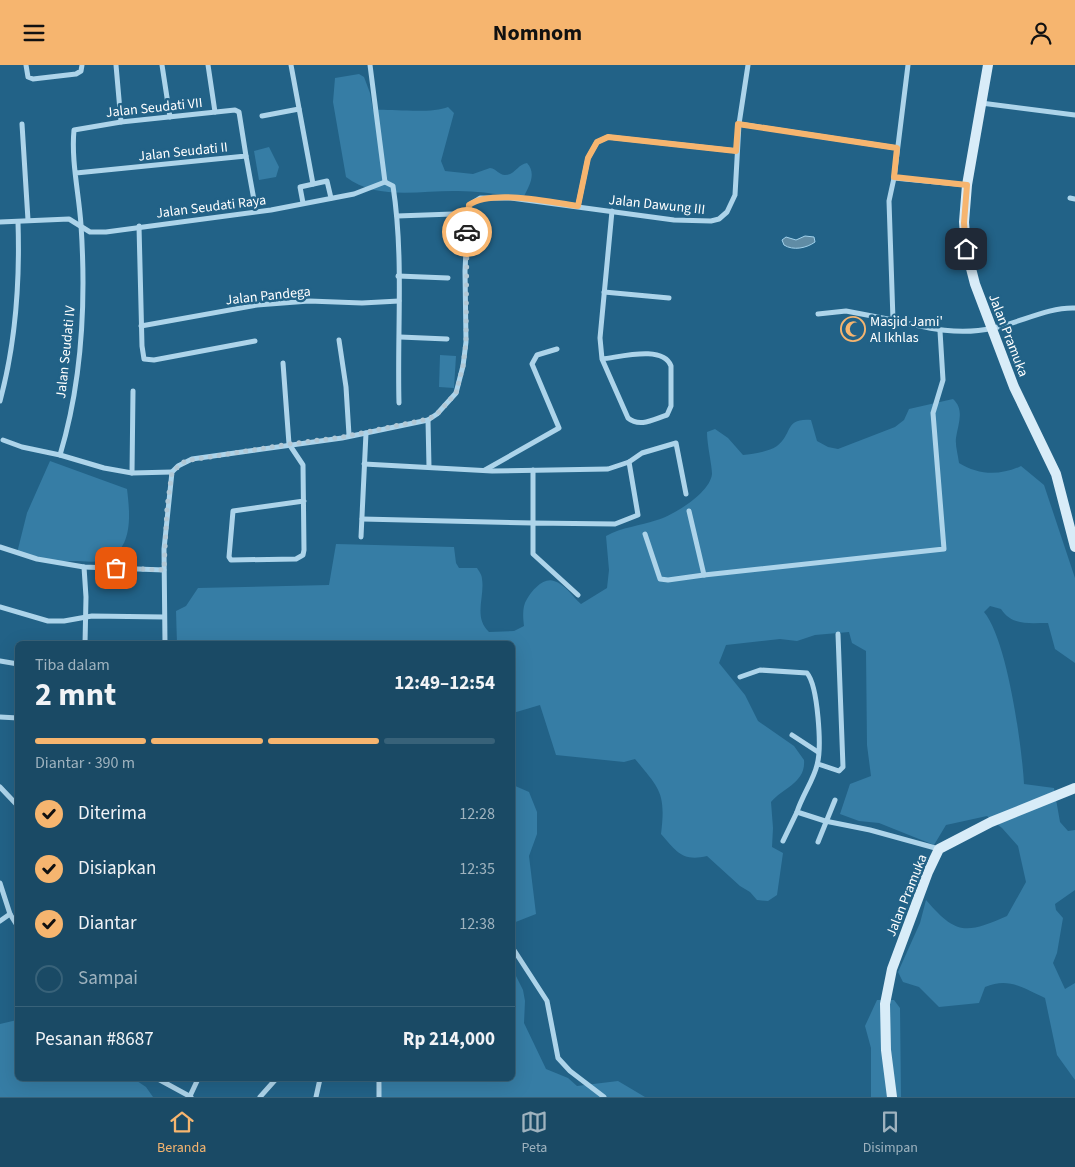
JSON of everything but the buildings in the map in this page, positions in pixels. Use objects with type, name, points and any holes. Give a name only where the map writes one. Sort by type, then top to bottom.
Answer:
[{"type":"main road","name":"Jalan Pramuka","points":[[988,65],[967,185],[964,223],[966,249],[975,284],[1014,387],[1056,473],[1075,547]]},
{"type":"main road","name":"Jalan Pramuka","points":[[892,1097],[886,1050],[885,1004],[892,969],[928,873],[940,849],[991,822],[1075,788]]},
{"type":"street","points":[[26,65],[28,77],[33,79],[76,74],[81,71],[82,65]]},
{"type":"street","points":[[116,65],[121,122]]},
{"type":"street","points":[[162,65],[170,117]]},
{"type":"street","points":[[208,65],[215,112]]},
{"type":"street","points":[[292,65],[313,184]]},
{"type":"street","points":[[370,65],[385,182],[394,185],[397,216],[400,337],[399,403]]},
{"type":"street","name":"Jalan Dawung III","points":[[172,472],[185,461],[366,433],[428,419],[448,404],[456,393],[463,366],[466,342],[465,271],[469,205],[480,198],[503,198],[578,206],[694,222],[719,219],[727,212],[734,195],[738,124],[748,65]]},
{"type":"street","points":[[893,320],[892,263],[888,218],[908,65]]},
{"type":"street","points":[[981,103],[1075,115]]},
{"type":"street","points":[[262,116],[299,109]]},
{"type":"street","name":"Jalan Seudati VII","points":[[76,173],[74,130],[121,122],[237,111]]},
{"type":"street","name":"Jalan Seudati II","points":[[76,173],[246,156],[240,114],[237,111]]},
{"type":"street","points":[[22,123],[28,220]]},
{"type":"street","points":[[738,124],[897,148]]},
{"type":"street","points":[[578,206],[588,158],[597,142],[608,137],[736,151]]},
{"type":"street","points":[[246,156],[256,211]]},
{"type":"street","points":[[76,173],[81,225]]},
{"type":"street","points":[[894,177],[967,185]]},
{"type":"street","points":[[303,203],[300,187],[327,181],[331,198]]},
{"type":"street","name":"Jalan Seudati Raya","points":[[0,222],[69,219],[93,233],[303,203],[362,191],[385,182]]},
{"type":"street","points":[[602,359],[653,353],[669,359],[671,366],[671,406],[667,415],[640,423],[633,423],[628,418],[602,359],[600,338],[612,211]]},
{"type":"street","points":[[397,216],[453,214]]},
{"type":"street","points":[[0,401],[16,320],[19,264],[18,222]]},
{"type":"street","name":"Jalan Seudati IV","points":[[60,455],[76,384],[82,304],[81,225]]},
{"type":"street","points":[[139,226],[142,355],[147,361],[255,341]]},
{"type":"street","points":[[398,276],[448,278]]},
{"type":"street","points":[[604,292],[669,298]]},
{"type":"street","name":"Jalan Pandega","points":[[141,326],[256,305],[309,301],[362,303],[399,301]]},
{"type":"street","points":[[818,314],[846,311],[940,331],[991,329],[1054,310],[1075,308]]},
{"type":"street","points":[[645,534],[660,579],[668,580],[944,549],[933,413],[943,380],[940,331]]},
{"type":"street","points":[[400,337],[447,339]]},
{"type":"street","points":[[339,340],[346,387],[349,435]]},
{"type":"street","points":[[484,470],[560,429],[532,364],[537,355],[558,349]]},
{"type":"street","points":[[282,363],[289,444],[303,465],[304,501],[303,555],[296,559],[230,560],[233,511],[304,501]]},
{"type":"street","points":[[132,473],[133,391]]},
{"type":"street","points":[[428,419],[429,467]]},
{"type":"street","points":[[361,537],[366,433]]},
{"type":"street","points":[[3,440],[104,469],[132,473],[172,472],[167,507],[164,570],[165,641]]},
{"type":"street","points":[[364,464],[484,470],[608,469],[629,462],[642,453],[676,443],[686,494]]},
{"type":"street","points":[[362,519],[615,524],[638,515],[629,462]]},
{"type":"street","points":[[533,470],[533,554],[578,595]]},
{"type":"street","points":[[689,511],[704,575]]},
{"type":"street","points":[[0,547],[37,559],[84,567],[164,570]]},
{"type":"street","points":[[84,567],[85,641]]},
{"type":"street","points":[[0,607],[48,621],[85,619],[92,616],[164,617]]},
{"type":"street","points":[[818,765],[839,771],[843,767],[838,634]]},
{"type":"street","points":[[0,661],[15,664]]},
{"type":"street","points":[[740,677],[760,670],[807,673],[813,681],[818,716],[818,765],[783,841]]},
{"type":"street","points":[[0,717],[15,718]]},
{"type":"street","points":[[792,735],[818,752]]},
{"type":"street","points":[[0,787],[15,803]]},
{"type":"street","points":[[818,842],[835,800]]},
{"type":"street","points":[[797,812],[825,821],[870,830],[940,849]]},
{"type":"street","points":[[0,883],[10,914],[15,922]]},
{"type":"street","points":[[0,921],[10,914]]},
{"type":"street","points":[[515,952],[547,1001],[558,1058],[570,1071],[604,1097]]},
{"type":"street","points":[[162,1081],[190,1096],[197,1081]]},
{"type":"street","points":[[260,1097],[274,1081]]},
{"type":"street","points":[[316,1097],[320,1081]]},
{"type":"street","points":[[379,1081],[379,1097]]},
{"type":"shaded area","points":[[359,74],[364,77],[370,93],[373,110],[422,111],[448,107],[454,113],[441,161],[445,171],[473,174],[490,168],[501,174],[508,175],[521,165],[527,163],[532,176],[530,185],[523,198],[466,191],[385,192],[358,184],[346,177],[333,102],[335,78]]},
{"type":"shaded area","points":[[269,147],[279,167],[276,177],[259,180],[254,151]]},
{"type":"shaded area","points":[[805,236],[814,237],[815,242],[808,246],[796,248],[784,245],[782,240],[786,237],[796,240]]},
{"type":"shaded area","points":[[440,355],[456,356],[454,388],[439,387]]},
{"type":"shaded area","points":[[953,399],[957,403],[960,412],[956,441],[959,463],[974,470],[989,473],[997,473],[1021,466],[1044,485],[1075,578],[1075,663],[1055,649],[1048,623],[1016,621],[1001,609],[990,606],[984,612],[1000,645],[1006,668],[1017,720],[1024,784],[1054,788],[1060,822],[1068,831],[1075,830],[1075,890],[1055,904],[1056,910],[1063,918],[1057,953],[1053,963],[1065,989],[1075,983],[1075,1080],[1057,1055],[1045,998],[1023,987],[1001,983],[985,987],[979,1003],[939,1007],[919,987],[903,982],[898,972],[920,923],[926,900],[946,920],[954,925],[962,928],[971,928],[1007,916],[1026,882],[1018,846],[1002,828],[987,816],[946,825],[934,845],[879,823],[859,821],[840,814],[850,784],[871,776],[867,745],[866,651],[852,643],[849,632],[815,635],[797,641],[780,639],[726,645],[719,663],[745,695],[758,721],[794,746],[804,760],[804,768],[797,780],[771,802],[772,847],[783,853],[777,895],[768,901],[757,900],[707,856],[685,856],[680,854],[671,845],[661,834],[663,809],[659,792],[656,785],[635,759],[624,762],[556,755],[540,705],[515,712],[515,641],[177,641],[176,611],[186,606],[198,588],[329,585],[336,544],[454,547],[456,563],[459,568],[477,568],[481,575],[483,586],[481,613],[484,626],[489,632],[514,631],[524,626],[523,612],[525,602],[539,585],[550,580],[558,583],[581,604],[607,588],[609,570],[606,536],[664,517],[698,496],[710,481],[712,474],[707,432],[715,429],[728,438],[743,455],[747,455],[777,446],[793,424],[802,420],[811,420],[817,441],[828,447],[838,449],[895,427],[904,420],[909,409]]},
{"type":"shaded area","points":[[50,461],[127,489],[129,509],[128,530],[121,548],[114,555],[97,561],[51,562],[31,559],[17,553],[27,513]]},
{"type":"shaded area","points":[[515,786],[529,792],[537,812],[537,834],[529,856],[536,914],[515,922]]},
{"type":"shaded area","points":[[515,974],[523,990],[525,1001],[524,1023],[546,1069],[568,1078],[577,1086],[618,1081],[645,1097],[380,1097],[382,1081],[515,1081]]},
{"type":"shaded area","points":[[877,1000],[894,1000],[900,1008],[901,1097],[871,1097],[871,1048],[865,1026]]},
{"type":"shaded area","points":[[15,1020],[15,1081],[137,1081],[146,1087],[153,1097],[0,1097],[0,1024]]},
{"type":"way so far","points":[[116,568],[164,570],[167,507],[172,472],[185,461],[408,425],[428,419],[448,404],[456,393],[463,366],[466,342],[465,271],[467,232]]},
{"type":"place","name":"Masjid Jami' Al Ikhlas","points":[[853,329]]},
{"type":"route","points":[[467,232],[469,205],[480,198],[511,198],[578,206],[588,158],[597,142],[608,137],[736,151],[738,124],[796,131],[841,141],[897,148],[894,177],[967,185],[964,223],[966,249]]}]
